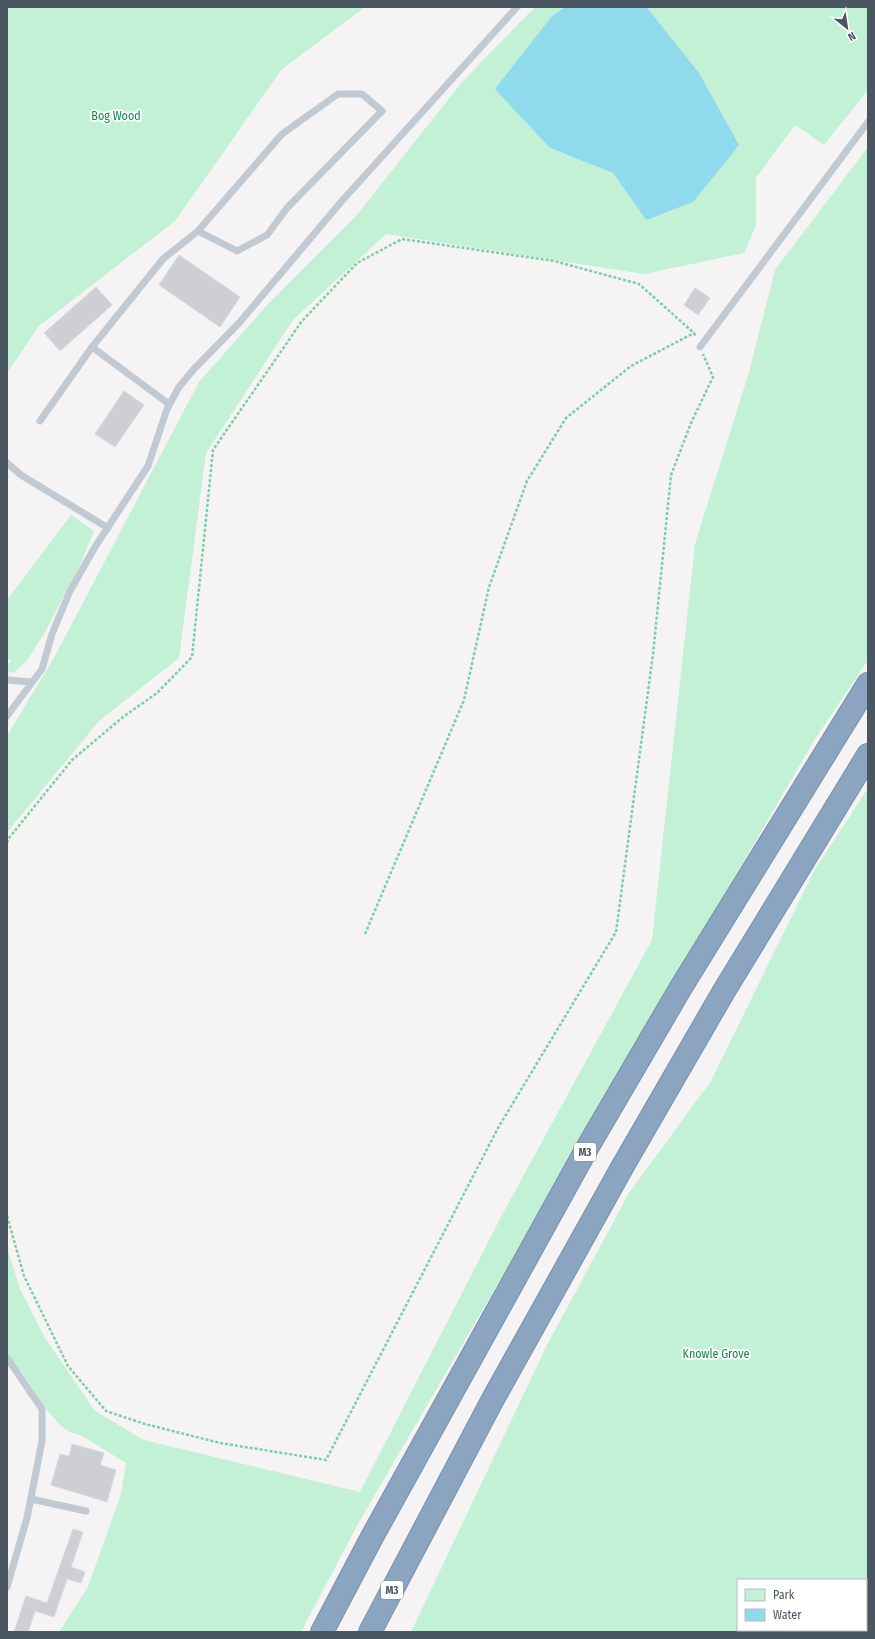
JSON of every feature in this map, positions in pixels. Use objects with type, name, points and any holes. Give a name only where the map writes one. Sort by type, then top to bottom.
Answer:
[{"type":"highway","name":"M3","points":[[322,1632],[372,1537],[594,1136],[680,989],[868,684]]},
{"type":"highway","name":"M3","points":[[370,1632],[492,1399],[628,1157],[728,985],[868,755]]},
{"type":"lane","points":[[7,716],[42,669],[52,634],[70,591],[148,466],[169,404],[179,387],[194,368],[239,323],[341,202],[517,7]]},
{"type":"lane","points":[[40,421],[92,347],[163,259],[198,230],[282,134],[338,94],[362,94],[382,111],[287,208],[267,235],[236,251],[198,230]]},
{"type":"lane","points":[[700,347],[868,122]]},
{"type":"lane","points":[[92,347],[169,404]]},
{"type":"lane","points":[[7,463],[21,475],[108,528]]},
{"type":"lane","points":[[7,680],[32,682]]},
{"type":"lane","points":[[7,1358],[42,1409],[42,1441],[31,1499],[7,1587]]},
{"type":"lane","points":[[31,1499],[86,1510]]},
{"type":"path","points":[[7,843],[9,838],[72,760],[123,717],[157,693],[192,657],[213,450],[302,321],[357,263],[402,239],[554,261],[639,284],[694,333],[713,377],[690,423],[671,475],[653,654],[616,932],[498,1128],[326,1460],[220,1443],[145,1424],[106,1411],[68,1366],[24,1276],[7,1216]]},
{"type":"path","points":[[365,934],[464,700],[489,587],[527,481],[566,418],[631,366],[694,333]]},
{"type":"green space","name":"Bog Wood","points":[[7,7],[365,7],[282,69],[175,221],[39,326],[7,373]]},
{"type":"green space","points":[[535,7],[565,7],[552,16],[550,148],[613,173],[646,220],[649,7],[868,7],[868,90],[824,145],[795,125],[756,178],[756,225],[744,253],[644,274],[386,234],[293,320],[206,453],[179,658],[100,720],[7,834],[7,736],[55,656],[199,382],[269,303],[356,216],[462,82]]},
{"type":"green space","points":[[868,147],[868,660],[815,739],[359,1522],[301,1632],[59,1632],[88,1587],[121,1494],[126,1463],[82,1436],[68,1431],[60,1425],[43,1405],[7,1353],[7,1247],[20,1289],[45,1338],[95,1411],[144,1440],[360,1492],[502,1215],[652,940],[695,544],[749,372],[775,270]]},
{"type":"green space","points":[[71,515],[94,531],[79,567],[44,634],[26,662],[13,673],[7,671],[7,666],[11,661],[7,658],[7,600]]},
{"type":"green space","name":"Knowle Grove","points":[[868,788],[868,1632],[411,1632],[547,1345],[629,1193],[711,1081],[814,871]]},
{"type":"water","points":[[565,7],[649,7],[648,9],[699,73],[739,145],[693,202],[646,220],[613,173],[550,148],[495,89],[552,16]]},
{"type":"building","points":[[179,255],[240,297],[220,327],[159,285]]},
{"type":"building","points":[[96,287],[112,305],[60,351],[44,333]]},
{"type":"building","points":[[695,288],[710,298],[698,315],[684,305]]},
{"type":"building","points":[[124,391],[144,405],[115,447],[95,434]]},
{"type":"building","points":[[72,1444],[104,1453],[100,1465],[116,1470],[107,1502],[51,1485],[60,1454],[69,1456]]},
{"type":"building","points":[[73,1529],[83,1532],[71,1567],[85,1572],[81,1583],[67,1579],[54,1617],[35,1611],[28,1632],[14,1632],[26,1596],[47,1603]]}]
